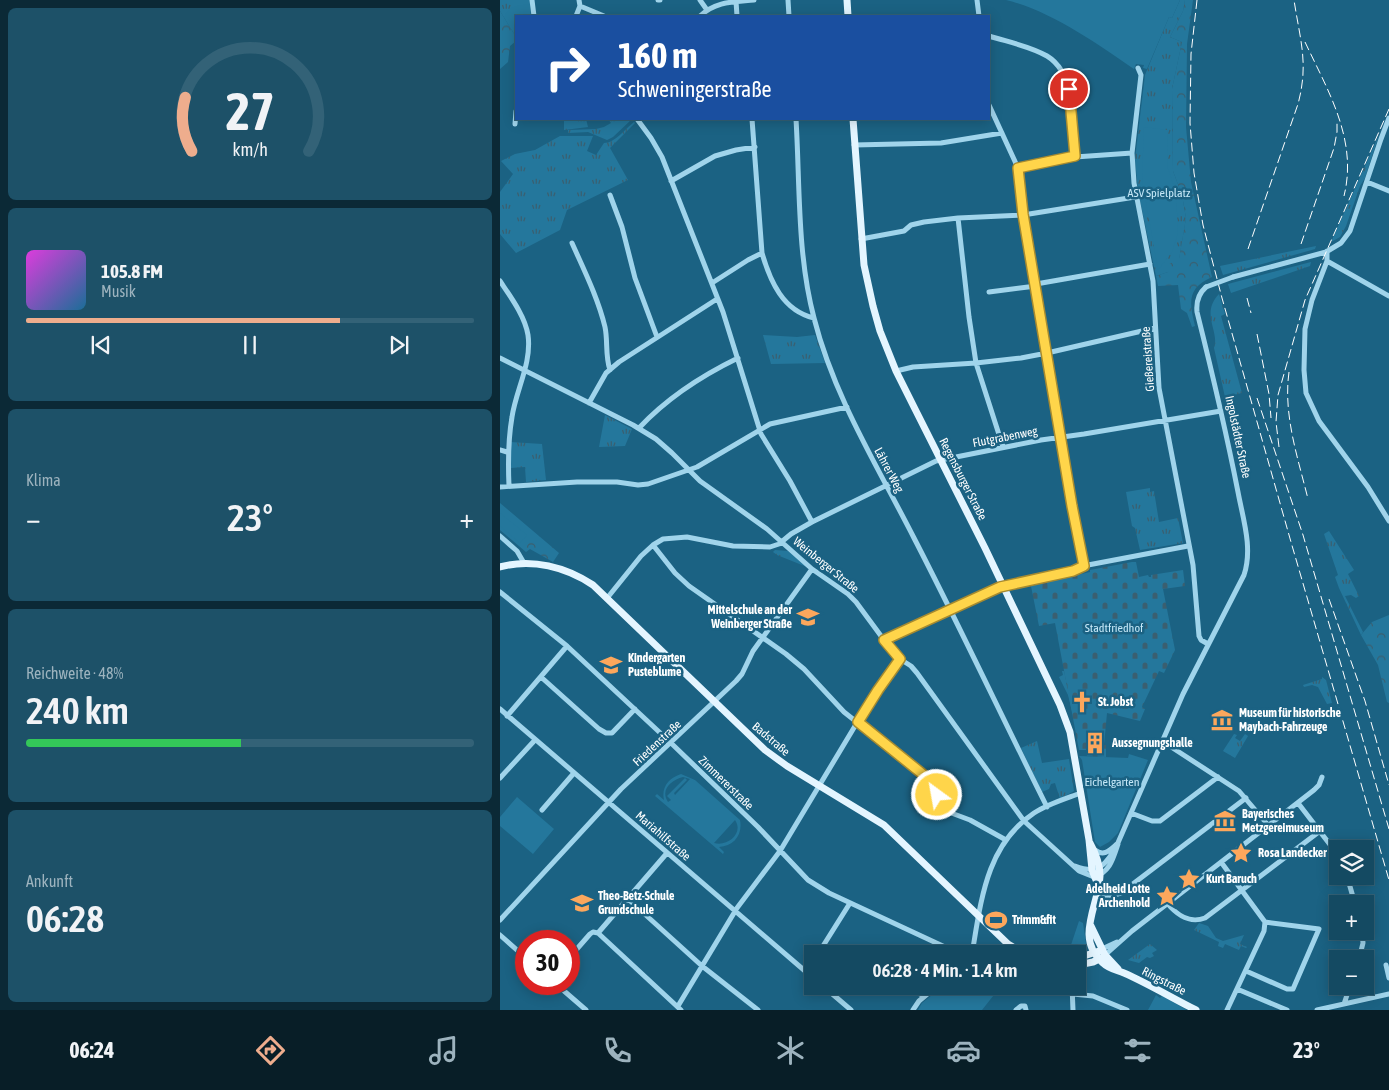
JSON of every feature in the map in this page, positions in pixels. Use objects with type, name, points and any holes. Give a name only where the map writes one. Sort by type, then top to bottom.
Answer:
[{"type":"main road","points":[[847,0],[848,15]]},
{"type":"main road","name":"Regensburger Straße","points":[[853,120],[861,238],[864,265],[874,312],[896,371],[1060,705],[1070,732],[1096,873]]},
{"type":"main road","name":"Badstraße","points":[[500,567],[524,563],[544,565],[565,570],[589,582],[608,597],[714,703],[772,756],[888,828],[1010,945]]},
{"type":"main road","name":"Ingolstädter Straße","points":[[1096,873],[1097,890],[1089,923],[1090,940],[1100,954]]},
{"type":"main road","points":[[1086,957],[1100,954]]},
{"type":"main road","points":[[1086,961],[1100,954]]},
{"type":"main road","name":"Ringstraße","points":[[1100,954],[1107,966],[1196,1010]]},
{"type":"street","points":[[532,0],[534,15]]},
{"type":"street","points":[[700,0],[707,10]]},
{"type":"street","points":[[701,15],[719,4],[754,0]]},
{"type":"street","points":[[788,0],[789,15]]},
{"type":"street","points":[[977,0],[979,15]]},
{"type":"street","points":[[736,1],[737,15]]},
{"type":"street","points":[[576,15],[580,3],[602,15]]},
{"type":"street","points":[[990,36],[1042,53],[1060,67],[1067,80],[1070,93],[1075,156]]},
{"type":"street","name":"Gießereistraße","points":[[1138,68],[1142,75],[1132,153],[1135,197],[1150,264],[1158,373],[1164,420],[1194,577],[1199,636],[1201,640],[1208,644]]},
{"type":"street","points":[[990,106],[1018,168],[1023,214],[1062,437],[1072,506],[1084,566]]},
{"type":"street","name":"Ingolstädter Straße","points":[[1096,873],[1106,871],[1110,866],[1186,687],[1244,575],[1248,559],[1245,527],[1221,410],[1198,312],[1198,297],[1206,288],[1233,277],[1327,251],[1337,246],[1348,234],[1389,118]]},
{"type":"street","points":[[515,120],[515,124]]},
{"type":"street","points":[[638,120],[657,148],[712,283],[732,337],[759,430],[812,522]]},
{"type":"street","points":[[752,120],[762,252],[770,276],[783,299],[798,312],[814,318]]},
{"type":"street","name":"Lährer Weg","points":[[796,120],[806,282],[814,318],[828,363],[885,485],[904,517],[1047,807]]},
{"type":"street","points":[[854,145],[941,143],[1002,133]]},
{"type":"street","points":[[671,181],[715,156],[755,147]]},
{"type":"street","points":[[1018,168],[1075,156],[1132,153]]},
{"type":"street","points":[[1366,182],[1389,191]]},
{"type":"street","points":[[610,195],[622,227],[634,278],[657,337]]},
{"type":"street","points":[[861,238],[904,231],[911,225],[958,218],[1023,214],[1135,197]]},
{"type":"street","points":[[958,218],[968,317],[976,364],[1003,447]]},
{"type":"street","points":[[572,243],[601,313],[610,370]]},
{"type":"street","points":[[1327,251],[1327,261],[1312,300],[1305,329],[1304,370],[1306,393],[1312,410],[1319,421],[1377,499],[1389,521]]},
{"type":"street","points":[[712,283],[762,252]]},
{"type":"street","points":[[1327,261],[1389,296]]},
{"type":"street","points":[[989,292],[1150,264]]},
{"type":"street","points":[[500,280],[526,328],[528,346],[524,371],[512,416],[508,452],[508,486]]},
{"type":"street","points":[[589,403],[610,370],[657,337],[717,299]]},
{"type":"street","points":[[896,371],[913,367],[976,364],[1047,354],[1155,328]]},
{"type":"street","name":"Weinberger Straße","points":[[500,358],[639,428],[672,453],[689,471],[782,542],[812,569],[852,597],[900,659],[911,666],[920,677],[1024,821],[1082,874],[1096,873]]},
{"type":"street","points":[[639,428],[663,405],[684,389],[738,358]]},
{"type":"street","points":[[500,487],[590,482],[643,485],[689,471],[759,430],[775,423],[847,407]]},
{"type":"street","name":"Flutgrabenweg","points":[[782,542],[791,534],[812,522],[885,485],[941,460],[1003,447],[1221,410]]},
{"type":"street","points":[[500,450],[508,452]]},
{"type":"street","points":[[500,536],[516,551],[524,563]]},
{"type":"street","points":[[608,597],[641,556],[653,545],[664,539],[687,537],[740,547],[770,547],[782,542]]},
{"type":"street","points":[[653,545],[689,586],[804,669],[844,712],[936,786],[936,805],[938,808],[970,820],[1006,840]]},
{"type":"street","points":[[884,640],[1003,586],[1073,571],[1084,566],[1188,546]]},
{"type":"street","name":"Friedenstraße","points":[[500,920],[609,802],[742,674],[753,651],[812,569]]},
{"type":"street","name":"Zimmererstraße","points":[[500,592],[567,646],[635,709],[758,827],[808,880],[829,893],[941,945]]},
{"type":"street","points":[[507,716],[567,646]]},
{"type":"street","points":[[580,945],[590,934],[593,932],[598,933],[679,1008],[735,911],[780,851],[878,690],[900,659]]},
{"type":"street","points":[[541,677],[606,734],[612,733],[635,709]]},
{"type":"street","name":"Mariahilfstraße","points":[[500,709],[804,969]]},
{"type":"street","points":[[500,778],[535,740]]},
{"type":"street","points":[[1162,741],[1239,791],[1268,826]]},
{"type":"street","points":[[542,810],[574,773]]},
{"type":"street","points":[[1132,813],[1152,821],[1160,821],[1218,777]]},
{"type":"street","points":[[1100,954],[1316,789],[1322,777]]},
{"type":"street","points":[[974,945],[991,866],[1006,840],[1024,821],[1047,807],[1080,793]]},
{"type":"street","points":[[1097,890],[1116,895],[1121,893],[1246,798]]},
{"type":"street","points":[[1298,803],[1329,844]]},
{"type":"street","points":[[1167,903],[1183,918],[1200,920],[1209,916],[1320,832]]},
{"type":"street","points":[[1079,868],[1086,865],[1092,852],[1105,853],[1118,844]]},
{"type":"street","points":[[598,933],[667,853]]},
{"type":"street","points":[[1220,862],[1265,922],[1264,931],[1227,1010]]},
{"type":"street","name":"Weinberger Straße","points":[[1072,865],[1096,873]]},
{"type":"street","points":[[627,898],[702,966],[758,1010]]},
{"type":"street","points":[[824,945],[850,903]]},
{"type":"street","points":[[1246,971],[1284,988],[1293,989],[1319,929],[1265,922]]},
{"type":"street","points":[[500,935],[515,948]]},
{"type":"street","points":[[1386,965],[1389,978]]},
{"type":"street","points":[[1238,988],[1287,1010]]},
{"type":"street","points":[[1317,1010],[1389,994]]},
{"type":"street","points":[[569,995],[586,1010]]},
{"type":"street","points":[[834,995],[851,1010]]},
{"type":"street","points":[[1072,995],[1073,1010]]},
{"type":"street","points":[[1082,995],[1093,996],[1127,1010]]},
{"type":"street","points":[[1344,1004],[1347,995]]},
{"type":"street","points":[[913,1010],[924,996]]},
{"type":"street","points":[[1016,1010],[1020,1006],[1025,1008]]},
{"type":"green space","points":[[500,0],[530,0],[531,15],[515,15],[515,35],[500,11]]},
{"type":"green space","points":[[1006,0],[1180,0],[1172,18],[1169,17],[1147,69],[1143,68],[1144,65],[1136,64],[1134,69],[1073,29],[1040,12]]},
{"type":"green space","points":[[1180,0],[1185,0],[1183,11],[1170,37],[1182,42],[1172,89],[1173,171],[1182,195],[1186,218],[1179,260],[1168,272],[1156,276],[1138,191],[1135,159],[1145,75],[1169,17],[1172,18]]},
{"type":"green space","points":[[1185,0],[1193,0],[1187,44],[1186,127],[1191,182],[1212,277],[1204,281],[1194,291],[1191,303],[1195,326],[1192,327],[1187,313],[1181,309],[1178,285],[1158,286],[1156,276],[1168,272],[1169,264],[1179,259],[1186,218],[1182,195],[1173,171],[1172,89],[1182,42],[1170,37],[1183,11]]},
{"type":"green space","points":[[500,11],[515,35],[515,42],[510,46],[508,62],[500,69]]},
{"type":"green space","points":[[564,120],[586,120],[588,127],[564,130]]},
{"type":"green space","points":[[609,120],[631,120],[613,137],[607,140],[588,132],[568,133],[568,130],[596,129],[611,123]]},
{"type":"green space","points":[[634,122],[610,148],[628,180],[567,210],[560,230],[516,253],[500,234],[500,192],[513,174],[501,161],[515,154],[535,150],[560,136],[593,136],[587,151],[596,155],[604,143],[612,141]]},
{"type":"green space","name":"ASV Spielplatz","points":[[1144,127],[1168,130],[1167,166],[1176,192],[1178,233],[1172,252],[1158,270],[1142,179]]},
{"type":"green space","points":[[1379,135],[1346,226],[1340,237],[1331,242]]},
{"type":"green space","points":[[1316,246],[1315,249],[1223,275],[1220,266]]},
{"type":"green space","points":[[1311,262],[1310,266],[1231,293],[1228,284]]},
{"type":"green space","points":[[1219,294],[1225,314],[1221,316],[1242,393],[1225,397],[1214,348],[1215,335],[1211,315],[1211,308]]},
{"type":"green space","points":[[763,335],[797,337],[815,335],[825,363],[771,364]]},
{"type":"green space","points":[[605,415],[632,429],[625,446],[599,447]]},
{"type":"green space","points":[[510,442],[542,444],[546,480],[526,482],[525,467],[510,468]]},
{"type":"green space","points":[[1150,488],[1150,492],[1154,491],[1159,522],[1178,518],[1183,543],[1140,550],[1135,528],[1132,526],[1126,492]]},
{"type":"green space","points":[[500,503],[559,553],[553,562],[530,549],[526,552],[500,530]]},
{"type":"green space","points":[[500,513],[527,535],[520,543],[500,526]]},
{"type":"green space","points":[[1329,531],[1354,570],[1348,574],[1359,596],[1356,598],[1351,595],[1345,596],[1363,632],[1361,635],[1335,577],[1338,575],[1324,534]]},
{"type":"green space","points":[[775,550],[788,551],[807,567],[777,555],[773,552]]},
{"type":"green space","name":"Stadtfriedhof","points":[[1136,562],[1139,577],[1148,575],[1151,577],[1151,575],[1183,570],[1185,586],[1163,589],[1175,650],[1164,673],[1159,671],[1142,707],[1145,709],[1140,721],[1107,713],[1104,745],[1106,745],[1106,757],[1087,756],[1087,750],[1079,750],[1055,623],[1039,626],[1031,586],[1090,572],[1090,570]]},
{"type":"green space","points":[[1389,615],[1389,703],[1387,702],[1378,665],[1361,635],[1372,622]]},
{"type":"green space","points":[[1062,671],[1064,671],[1076,727],[1068,695],[1059,677],[1063,675]]},
{"type":"green space","points":[[1322,677],[1326,680],[1332,703],[1327,704],[1318,687],[1312,685],[1304,687],[1303,685],[1322,679]]},
{"type":"green space","points":[[1234,734],[1237,735],[1235,738],[1240,741],[1245,734],[1248,736],[1235,758],[1223,751]]},
{"type":"green space","points":[[1037,741],[1042,763],[1069,759],[1074,791],[1060,799],[1055,783],[1051,784],[1049,789],[1042,792],[1021,748]]},
{"type":"green space","name":"Eichelgarten","points":[[1129,754],[1148,760],[1118,833],[1109,842],[1100,847],[1095,842],[1082,760],[1079,756],[1128,758]]},
{"type":"green space","points":[[681,774],[695,780],[740,820],[739,835],[736,839],[729,844],[719,847],[724,852],[723,854],[655,796],[657,794],[664,800],[665,787]],"holes":[[[683,777],[690,779],[675,795],[674,793],[687,780],[685,778],[667,796],[671,800],[668,802],[665,793],[668,786],[674,780]],[[735,820],[737,830],[733,838],[724,843],[714,843]]]},
{"type":"green space","points":[[517,797],[554,829],[533,854],[500,826],[500,817]]},
{"type":"green space","points":[[1079,921],[1083,923],[1087,950],[1086,945],[1071,945]]},
{"type":"green space","points":[[1199,923],[1208,926],[1216,938],[1223,941],[1244,935],[1240,944],[1247,947],[1241,946],[1239,950],[1225,944],[1223,948],[1218,946],[1219,942],[1194,930]]},
{"type":"green space","points":[[1150,944],[1157,950],[1152,953],[1154,956],[1147,957],[1139,963],[1128,960]]},
{"type":"green space","points":[[932,995],[994,995],[982,1010],[918,1010],[922,1003]]},
{"type":"green space","points":[[1156,995],[1160,998],[1162,996],[1187,1010],[1148,1010]]},
{"type":"railway","points":[[1197,0],[1191,54],[1190,123],[1194,173],[1203,225],[1291,542],[1389,880]]},
{"type":"railway","points":[[1248,249],[1298,104],[1301,89],[1303,64],[1294,0]]},
{"type":"railway","points":[[1305,42],[1331,97],[1344,136],[1347,155],[1344,196]]},
{"type":"railway","points":[[1279,447],[1276,422],[1278,395],[1305,300],[1389,109]]},
{"type":"railway","points":[[1301,244],[1334,148],[1337,121]]},
{"type":"railway","points":[[1247,298],[1251,313]]},
{"type":"railway","points":[[1257,334],[1269,394],[1271,418]]},
{"type":"railway","points":[[1289,372],[1288,404],[1292,436],[1308,499]]},
{"type":"railway","points":[[1257,398],[1303,535],[1389,829]]},
{"type":"railway","points":[[1329,599],[1365,701],[1389,785]]},
{"type":"place","name":"Mittelschule an der Weinberger Straße","points":[[808,617]]},
{"type":"place","name":"Kindergarten Pusteblume","points":[[611,665]]},
{"type":"place","name":"St. Jobst","points":[[1082,702]]},
{"type":"place","name":"Museum für historische Maybach-Fahrzeuge","points":[[1222,720]]},
{"type":"place","name":"Aussegnungshalle","points":[[1095,743]]},
{"type":"place","name":"Bayerisches Metzgereimuseum","points":[[1225,821]]},
{"type":"place","name":"Rosa Landecker","points":[[1241,853]]},
{"type":"place","name":"Kurt Baruch","points":[[1189,879]]},
{"type":"place","name":"Adelheid Lotte Archenhold","points":[[1167,896]]},
{"type":"place","name":"Theo-Betz-Schule Grundschule","points":[[582,903]]},
{"type":"place","name":"Trimm&fit","points":[[996,920]]},
{"type":"route","points":[[937,795],[936,786],[930,780],[858,722],[900,659],[884,640],[1000,587],[1073,571],[1084,566],[1072,506],[1023,214],[1018,168],[1075,156],[1069,89]]}]
